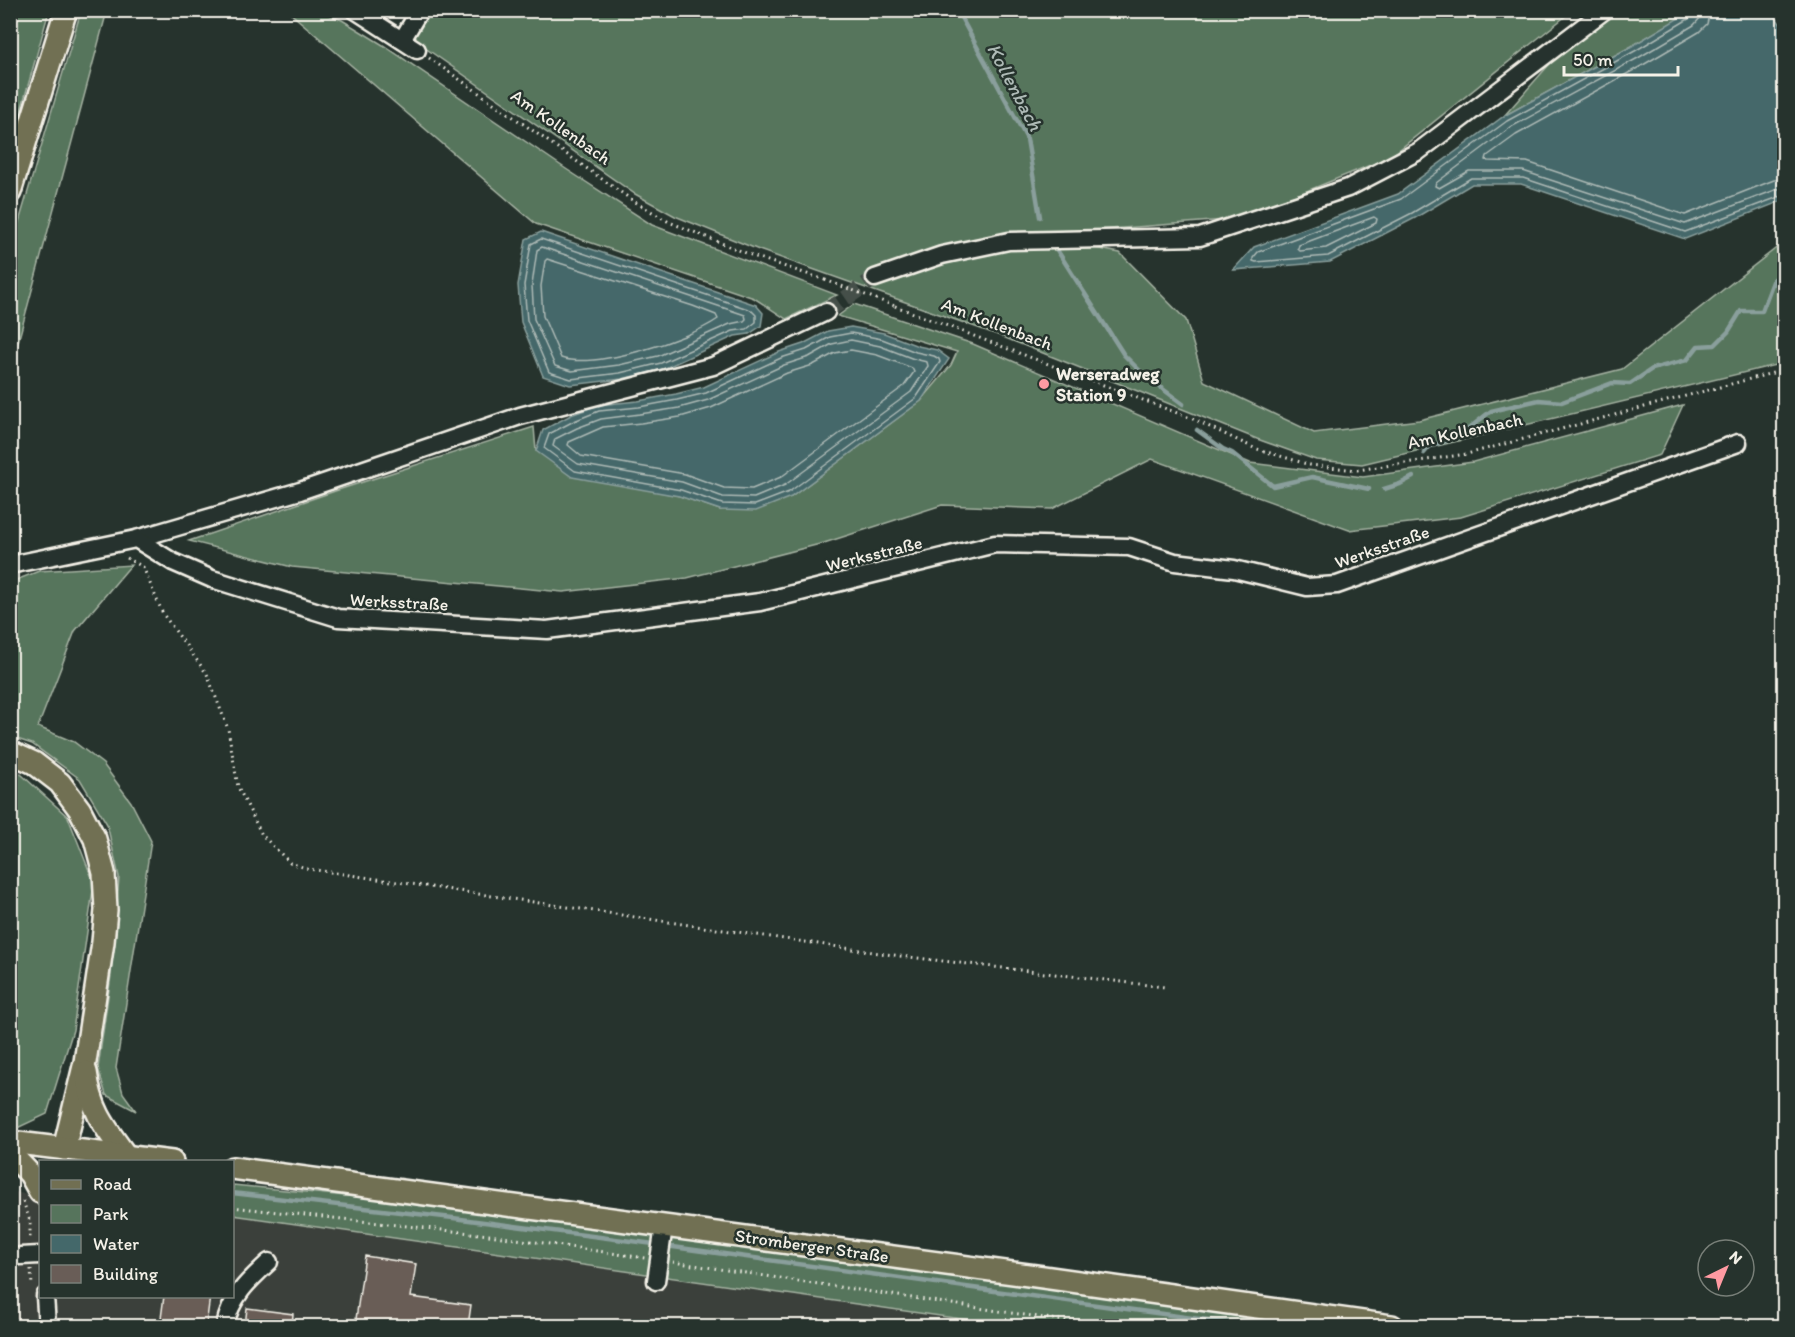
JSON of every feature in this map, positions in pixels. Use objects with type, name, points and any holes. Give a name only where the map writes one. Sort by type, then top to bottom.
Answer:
[{"type":"main road","points":[[10,192],[66,10]]},
{"type":"main road","points":[[10,752],[34,763],[60,783],[80,810],[95,838],[104,873],[106,910],[85,1062],[63,1155]]},
{"type":"main road","points":[[85,1062],[89,1092],[95,1110],[126,1156]]},
{"type":"main road","points":[[10,1142],[63,1155],[126,1156],[163,1160]]},
{"type":"main road","points":[[10,1153],[30,1174],[39,1190]]},
{"type":"main road","name":"Stromberger Straße","points":[[234,1168],[1031,1275],[1392,1326]]},
{"type":"street","points":[[355,10],[417,50]]},
{"type":"street","points":[[402,40],[420,10]]},
{"type":"street","points":[[875,278],[942,255],[1010,241],[1200,237],[1348,188],[1419,151],[1605,10]]},
{"type":"street","points":[[10,565],[136,538],[300,491],[520,416],[712,366],[826,312]]},
{"type":"street","name":"Werksstraße","points":[[136,538],[172,562],[212,579],[338,618],[547,630],[760,602],[995,544],[1129,547],[1174,562],[1234,569],[1307,587],[1336,585],[1738,442]]},
{"type":"street","points":[[656,1281],[664,1226]]},
{"type":"street","points":[[20,1256],[39,1255]]},
{"type":"street","points":[[225,1326],[227,1314],[244,1285],[269,1262]]},
{"type":"street","points":[[45,1298],[47,1326]]},
{"type":"path","name":"Am Kollenbach","points":[[417,50],[632,200],[669,222],[756,257],[825,280],[1194,419],[1254,448],[1310,465],[1357,470],[1467,454],[1785,370]]},
{"type":"path","points":[[105,545],[143,567],[163,614],[207,674],[228,729],[238,787],[262,835],[290,863],[309,869],[900,956],[1165,987]]},
{"type":"shaded area","points":[[11,1191],[32,1196],[39,1195],[39,1298],[234,1298],[234,1215],[1010,1326],[11,1326]]},
{"type":"green space","points":[[409,10],[1572,11],[1390,157],[1238,219],[1085,231],[1084,246],[1120,253],[1186,320],[1204,381],[1314,433],[1419,420],[1622,369],[1784,242],[1784,363],[1362,464],[1316,460],[1257,439],[998,335],[759,250],[675,216],[635,194],[398,29]]},
{"type":"green space","points":[[16,11],[49,11],[11,146],[10,27]]},
{"type":"green space","points":[[81,11],[107,11],[11,368],[11,249]]},
{"type":"green space","points":[[288,11],[319,11],[342,20],[652,225],[837,295],[786,319],[754,298],[536,224]]},
{"type":"green space","points":[[1618,11],[1692,11],[1504,116],[1555,58]]},
{"type":"green space","points":[[854,304],[973,344],[1250,463],[1363,477],[1473,462],[1683,405],[1660,455],[1461,517],[1349,530],[1152,459],[1052,509],[942,505],[824,543],[687,578],[563,592],[292,567],[189,541],[534,427],[536,451],[645,489],[680,496],[720,510],[791,497],[921,401],[951,365],[957,352],[838,316]]},
{"type":"green space","points":[[131,565],[75,631],[38,727],[74,742],[103,764],[131,802],[151,841],[116,1068],[123,1093],[136,1111],[106,1095],[98,1068],[111,975],[119,877],[107,824],[80,779],[32,744],[11,737],[11,582],[39,571]]},
{"type":"green space","points":[[11,765],[68,817],[94,883],[73,1030],[47,1114],[13,1130],[10,1129]]},
{"type":"green space","points":[[234,1185],[407,1202],[1320,1326],[1010,1326],[234,1215]]},
{"type":"water","points":[[1692,10],[1772,11],[1784,30],[1784,200],[1685,239],[1521,184],[1472,184],[1415,218],[1330,262],[1233,270],[1254,247],[1398,194],[1504,116],[1632,46]]},
{"type":"water","points":[[541,232],[756,305],[763,313],[761,326],[749,334],[735,336],[663,369],[622,379],[570,385],[543,376],[521,322],[518,285],[526,239]]},
{"type":"water","points":[[851,327],[884,333],[918,346],[937,350],[949,359],[921,401],[791,497],[756,511],[720,510],[679,496],[572,477],[536,451],[543,430],[571,415],[598,405],[638,401],[704,387],[828,331]]},
{"type":"building","points":[[365,1256],[416,1264],[411,1297],[471,1305],[468,1326],[355,1326]]},
{"type":"building","points":[[164,1298],[210,1298],[206,1326],[160,1326]]},
{"type":"building","points":[[247,1308],[293,1314],[292,1326],[245,1326]]},
{"type":"waterway","name":"Kollenbach","points":[[957,10],[1027,139],[1040,217]]},
{"type":"waterway","name":"Kollenbach","points":[[1057,250],[1124,355],[1144,375],[1183,404]]},
{"type":"waterway","name":"Kollenbach","points":[[1424,453],[1430,446],[1458,437],[1491,411],[1539,400],[1562,402],[1612,383],[1630,384],[1652,369],[1687,360],[1698,346],[1715,345],[1728,332],[1741,311],[1762,311],[1774,279],[1784,278]]},
{"type":"waterway","name":"Kollenbach","points":[[1197,430],[1232,453],[1273,486],[1312,477],[1369,489]]},
{"type":"waterway","name":"Kollenbach","points":[[1384,489],[1413,477]]},
{"type":"waterway","points":[[234,1193],[654,1244]]},
{"type":"waterway","points":[[673,1247],[1251,1326]]},
{"type":"tunnel","points":[[826,312],[875,278]]},
{"type":"place","name":"Werseradweg Station 9","points":[[1044,384]]}]
